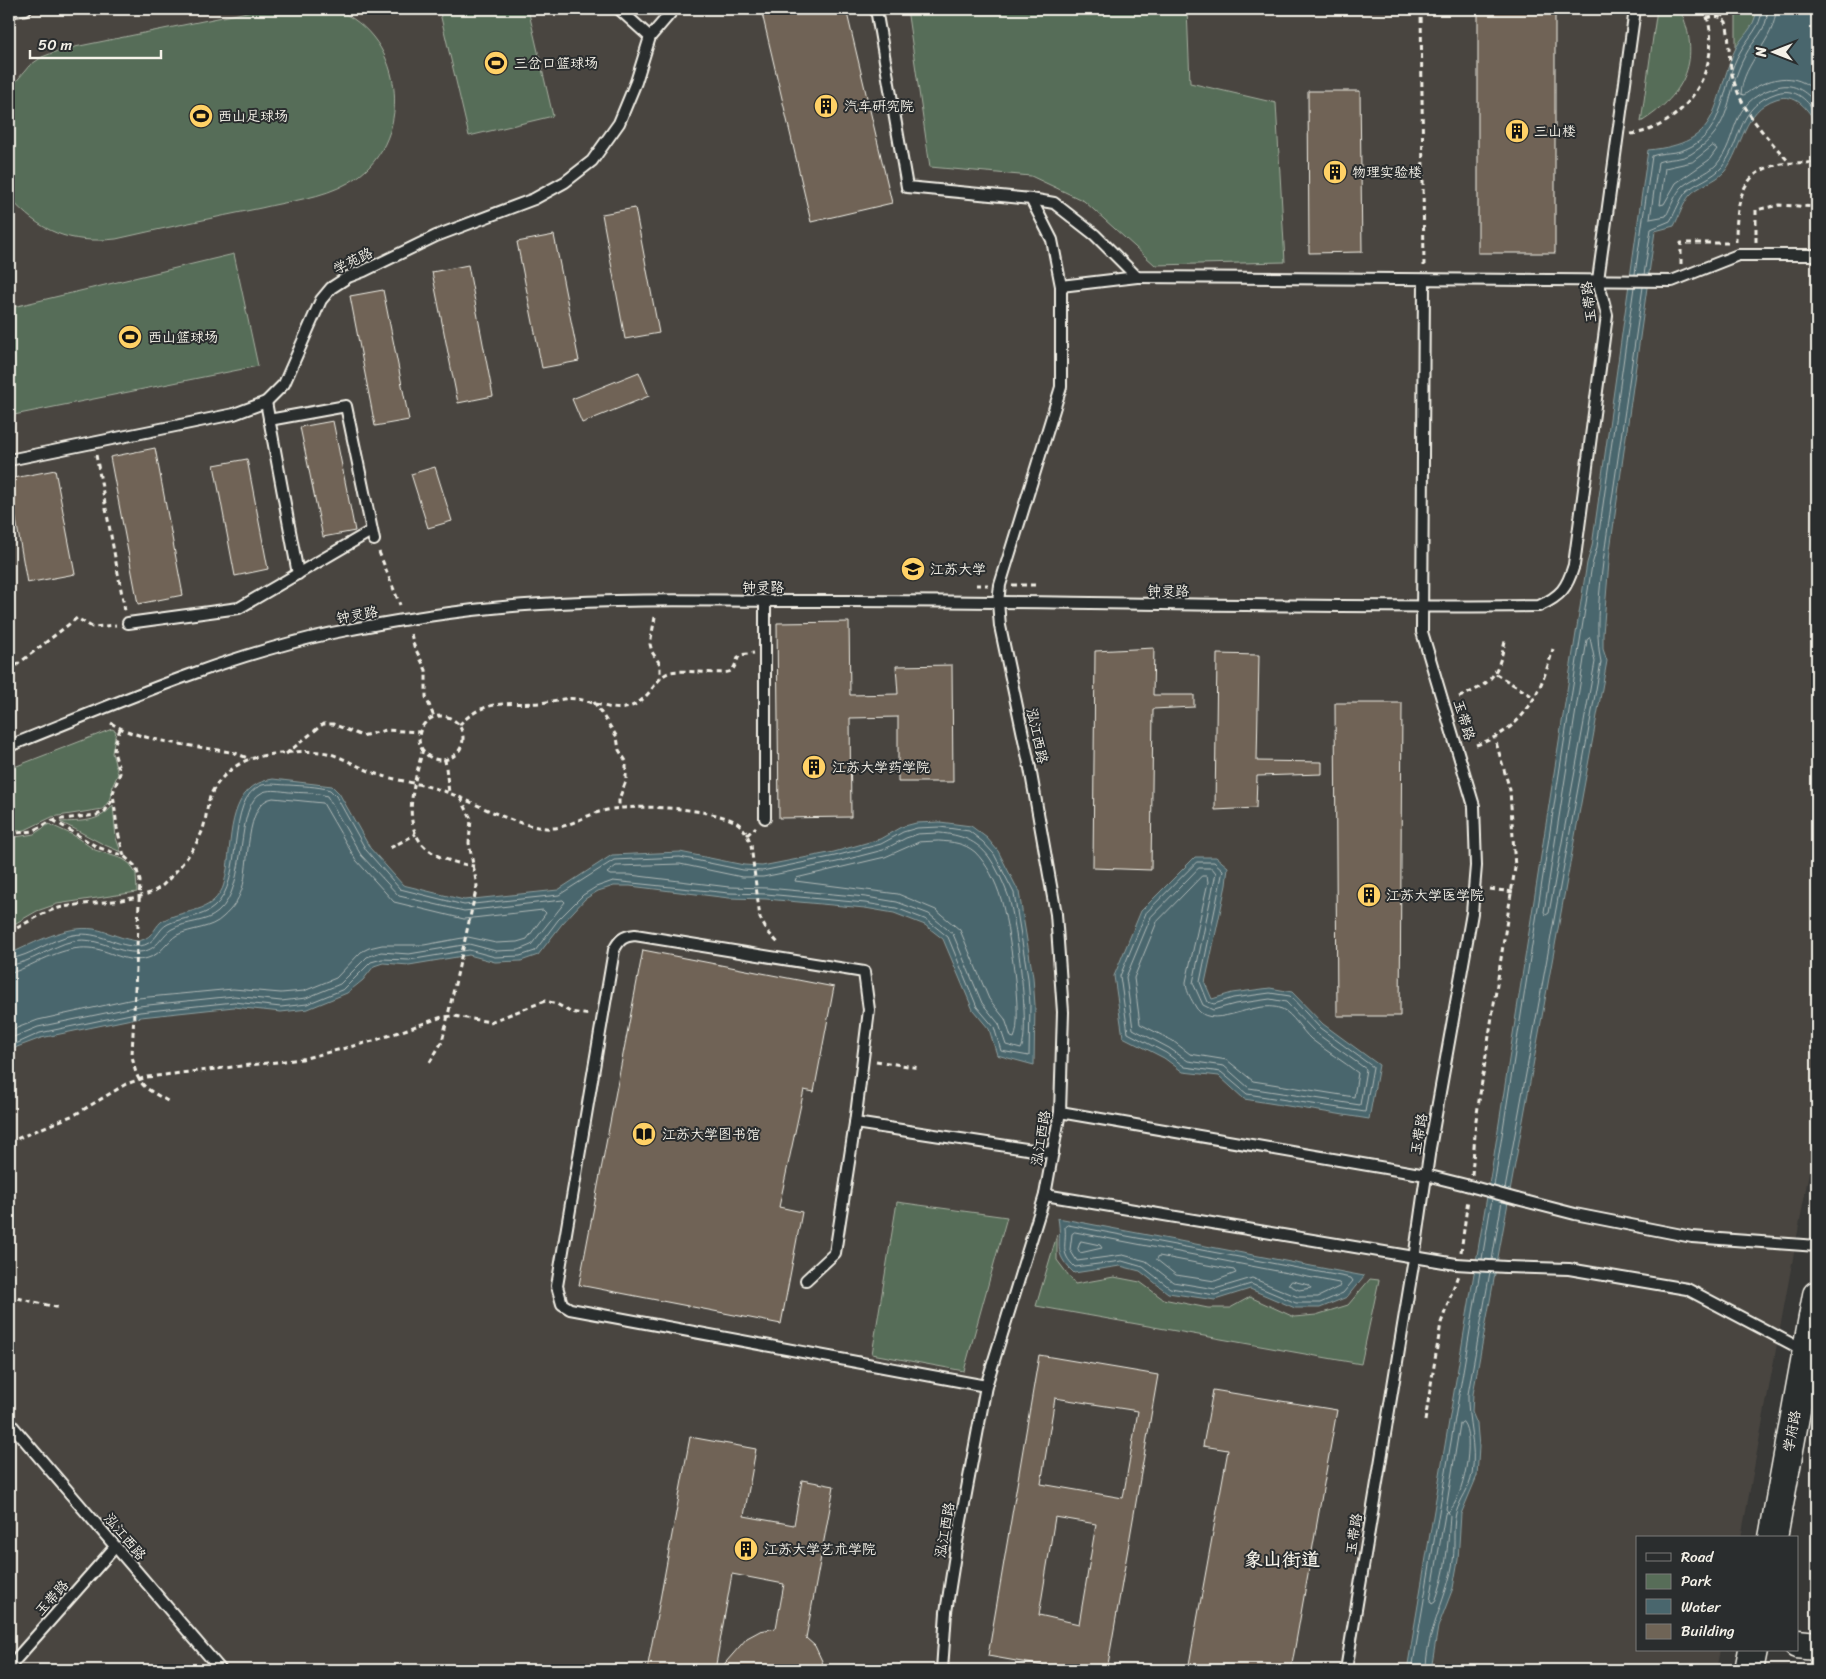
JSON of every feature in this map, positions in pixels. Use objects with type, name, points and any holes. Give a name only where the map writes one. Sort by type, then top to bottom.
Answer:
[{"type":"main road","name":"学府路","points":[[1773,1536],[1817,1295]]},
{"type":"main road","name":"学府路","points":[[1792,1536],[1817,1399]]},
{"type":"main road","points":[[1798,1644],[1817,1646]]},
{"type":"main road","points":[[1749,1670],[1753,1652]]},
{"type":"main road","points":[[1767,1670],[1771,1652]]},
{"type":"lane","points":[[9,12],[26,9]]},
{"type":"lane","points":[[619,9],[650,37],[674,9]]},
{"type":"lane","points":[[876,9],[907,187],[1054,203],[1095,235],[1137,277]]},
{"type":"lane","name":"玉带路","points":[[1539,606],[1554,599],[1568,584],[1574,565],[1607,315],[1598,280],[1635,9]]},
{"type":"lane","name":"学苑路","points":[[9,460],[234,414],[266,402],[284,384],[321,300],[331,288],[348,277],[364,272],[436,236],[534,199],[565,182],[592,161],[618,123],[636,82],[650,37]]},
{"type":"lane","name":"泓江西路","points":[[942,1670],[946,1612],[955,1551],[986,1386],[1046,1195],[1060,1112],[1063,1012],[1056,914],[1030,768],[1000,626],[998,602],[1000,585],[1061,387],[1061,286],[1052,240],[1031,199]]},
{"type":"lane","points":[[1061,286],[1137,277],[1672,281],[1738,255],[1817,255]]},
{"type":"lane","name":"玉带路","points":[[1346,1670],[1414,1259],[1426,1175],[1472,913],[1477,844],[1474,806],[1468,780],[1422,632],[1424,280]]},
{"type":"lane","points":[[266,402],[298,574]]},
{"type":"lane","points":[[128,623],[239,608],[298,574],[373,536],[346,406],[269,420]]},
{"type":"lane","points":[[765,601],[766,818]]},
{"type":"lane","name":"钟灵路","points":[[9,746],[189,674],[251,654],[330,634],[479,609],[543,603],[765,601],[1422,608],[1539,606]]},
{"type":"lane","points":[[806,1280],[835,1253],[855,1124],[869,1010],[864,972],[635,935],[626,936],[618,941],[614,950],[557,1286],[562,1304],[570,1309],[986,1386]]},
{"type":"lane","points":[[1060,1112],[1469,1182],[1575,1214],[1692,1237],[1817,1246]]},
{"type":"lane","points":[[855,1124],[1053,1153]]},
{"type":"lane","points":[[1046,1195],[1458,1266],[1569,1270],[1687,1289],[1806,1352]]},
{"type":"lane","name":"泓江西路","points":[[9,1422],[221,1670]]},
{"type":"lane","name":"玉带路","points":[[9,1667],[116,1547]]},
{"type":"path","points":[[1421,9],[1424,280]]},
{"type":"path","points":[[1618,135],[1636,134],[1667,121],[1680,112],[1692,97],[1701,81],[1707,64],[1710,28],[1704,9]]},
{"type":"path","points":[[1722,17],[1727,9]]},
{"type":"path","points":[[1707,18],[1722,17]]},
{"type":"path","points":[[1722,17],[1728,29],[1731,69],[1735,86],[1749,115],[1789,162]]},
{"type":"path","points":[[1738,255],[1736,214],[1739,199],[1747,183],[1768,166],[1789,162],[1817,163]]},
{"type":"path","points":[[1749,243],[1756,243],[1756,210],[1779,205],[1817,207]]},
{"type":"path","points":[[1681,278],[1681,243],[1743,243]]},
{"type":"path","points":[[9,671],[24,662],[77,618],[92,627],[128,623],[94,442]]},
{"type":"path","points":[[373,536],[400,605]]},
{"type":"path","points":[[458,725],[467,717],[496,703],[538,703],[565,698],[593,702],[617,709],[631,707],[649,695],[660,678],[660,664],[652,652],[650,644],[655,617]]},
{"type":"path","points":[[411,634],[414,646],[426,670],[426,698],[434,718]]},
{"type":"path","points":[[1459,696],[1478,689],[1496,674],[1505,641]]},
{"type":"path","points":[[1476,745],[1495,739],[1518,721],[1535,698],[1545,676],[1553,649]]},
{"type":"path","points":[[660,678],[677,671],[706,671],[724,674],[731,671],[740,655],[765,653]]},
{"type":"path","points":[[1496,674],[1535,698]]},
{"type":"path","points":[[593,702],[616,736],[618,750],[626,761],[626,781],[618,799],[618,808]]},
{"type":"path","points":[[423,749],[434,758],[445,759],[456,754],[463,740],[458,725],[445,716],[434,718],[425,723],[420,732],[423,749],[414,783],[410,809],[416,834],[431,852],[442,858],[474,866]]},
{"type":"path","points":[[111,723],[120,729],[139,735],[235,753],[250,759]]},
{"type":"path","points":[[286,754],[323,724],[333,724],[362,736],[386,730],[420,732]]},
{"type":"path","points":[[120,729],[114,752],[120,773],[113,793],[118,837],[124,856]]},
{"type":"path","points":[[1469,1182],[1476,1120],[1515,868],[1510,790],[1495,739]]},
{"type":"path","points":[[9,932],[37,916],[58,909],[100,903],[152,892],[170,877],[195,845],[202,832],[213,790],[233,768],[250,759],[286,754],[327,753],[366,771],[449,793],[522,824],[548,828],[559,827],[602,811],[618,808],[659,808],[705,813],[736,822],[747,834],[753,858],[758,908],[762,924],[781,947],[784,958]]},
{"type":"path","points":[[445,759],[449,793]]},
{"type":"path","points":[[430,1062],[442,1042],[476,893],[474,866],[469,843],[471,819],[461,798]]},
{"type":"path","points":[[9,834],[33,831],[53,820],[97,815],[105,811],[114,800]]},
{"type":"path","points":[[53,820],[97,847],[124,856],[136,867],[140,881],[132,1055],[137,1080],[146,1088],[171,1103]]},
{"type":"path","points":[[390,848],[416,834]]},
{"type":"path","points":[[1490,889],[1512,892]]},
{"type":"path","points":[[9,1142],[36,1129],[76,1114],[137,1080],[263,1065],[330,1054],[448,1016],[490,1022],[545,1001],[557,1004],[570,1012],[603,1016]]},
{"type":"path","points":[[863,1059],[920,1068]]},
{"type":"path","points":[[1425,1421],[1444,1309],[1454,1292],[1469,1197]]},
{"type":"path","points":[[9,1296],[60,1308]]},
{"type":"shaded area","name":"江苏大学","points":[[9,9],[1817,9],[1817,1129],[1741,1536],[1636,1536],[1636,1652],[1720,1652],[1716,1670],[9,1670]]},
{"type":"green space","name":"西山足球场","points":[[310,7],[334,9],[359,23],[377,42],[389,66],[394,92],[393,119],[385,144],[370,166],[348,183],[327,192],[305,198],[116,239],[99,240],[70,237],[56,233],[32,219],[9,197],[9,90],[29,66],[42,57],[60,50],[262,9]]},
{"type":"green space","name":"三岔口篮球场","points":[[439,9],[528,9],[553,116],[469,136]]},
{"type":"green space","points":[[907,9],[1187,9],[1190,83],[1276,103],[1285,262],[1155,265],[1084,201],[1031,176],[930,167]]},
{"type":"green space","points":[[1657,9],[1680,9],[1690,44],[1689,59],[1686,74],[1679,87],[1669,100],[1641,122]]},
{"type":"green space","points":[[1736,9],[1757,9],[1752,26],[1736,49]]},
{"type":"green space","name":"西山篮球场","points":[[234,254],[258,366],[9,416],[9,308]]},
{"type":"green space","points":[[112,729],[116,731],[112,753],[118,774],[113,785],[111,798],[103,809],[52,817],[25,830],[9,832],[9,769]]},
{"type":"green space","points":[[113,805],[116,838],[121,852],[60,822],[96,818],[108,811]]},
{"type":"green space","points":[[49,824],[73,835],[95,850],[123,859],[130,864],[136,874],[137,892],[57,904],[37,911],[9,927],[9,838],[34,834]]},
{"type":"green space","points":[[897,1202],[1007,1217],[964,1371],[872,1354]]},
{"type":"green space","points":[[1057,1235],[1057,1260],[1075,1284],[1114,1277],[1140,1282],[1163,1299],[1208,1308],[1230,1308],[1250,1297],[1294,1317],[1316,1315],[1348,1305],[1370,1279],[1379,1280],[1361,1364],[1036,1306]]},
{"type":"water","points":[[1757,9],[1817,9],[1817,124],[1805,108],[1795,100],[1783,97],[1765,104],[1750,120],[1725,171],[1690,195],[1674,226],[1655,231],[1610,550],[1603,634],[1603,649],[1607,661],[1473,1394],[1472,1412],[1477,1424],[1479,1447],[1477,1476],[1461,1514],[1458,1560],[1453,1588],[1438,1627],[1431,1670],[1407,1670],[1494,1155],[1587,563],[1592,546],[1648,150],[1672,146],[1689,139],[1702,130],[1710,119],[1716,105],[1734,52],[1753,23]]},
{"type":"water","points":[[273,779],[332,786],[339,793],[370,848],[403,885],[464,900],[558,890],[612,855],[680,852],[744,865],[762,866],[834,852],[880,839],[901,827],[916,823],[940,822],[971,826],[987,838],[998,851],[1019,892],[1033,977],[1035,1005],[1034,1065],[997,1055],[989,1029],[973,1010],[943,939],[925,925],[894,913],[865,908],[766,899],[729,898],[630,886],[614,886],[598,891],[585,899],[562,924],[538,955],[521,961],[495,962],[469,955],[409,965],[383,963],[374,966],[363,980],[347,993],[308,1009],[281,1012],[234,1007],[141,1017],[41,1038],[17,1047],[9,1053],[9,954],[61,932],[83,928],[94,929],[139,941],[152,934],[164,920],[208,905],[219,894],[224,885],[232,827],[240,801],[248,791],[259,783]]},
{"type":"water","points":[[1195,857],[1216,857],[1228,867],[1226,885],[1205,983],[1212,999],[1232,993],[1270,988],[1292,992],[1323,1024],[1379,1065],[1369,1119],[1244,1099],[1219,1076],[1183,1072],[1164,1058],[1123,1037],[1114,976],[1141,911]]},
{"type":"water","points":[[1058,1218],[1364,1276],[1347,1297],[1320,1308],[1295,1308],[1250,1289],[1215,1300],[1168,1293],[1140,1271],[1120,1266],[1074,1273],[1062,1259],[1060,1253]]},
{"type":"building","name":"汽车研究院","points":[[761,9],[846,9],[892,203],[811,222]]},
{"type":"building","name":"三山楼","points":[[1478,9],[1555,9],[1555,253],[1478,253]]},
{"type":"building","name":"物理实验楼","points":[[1308,91],[1360,91],[1362,252],[1309,253]]},
{"type":"building","points":[[635,208],[659,333],[625,339],[602,214]]},
{"type":"building","points":[[554,235],[579,361],[542,368],[517,242]]},
{"type":"building","points":[[468,265],[493,396],[458,403],[432,272]]},
{"type":"building","points":[[383,290],[409,420],[375,426],[350,296]]},
{"type":"building","points":[[639,372],[649,396],[582,423],[572,399]]},
{"type":"building","points":[[333,421],[355,531],[323,537],[300,427]]},
{"type":"building","points":[[155,448],[183,595],[138,604],[110,457]]},
{"type":"building","points":[[247,459],[268,569],[235,576],[214,465]]},
{"type":"building","points":[[435,467],[452,521],[428,528],[411,474]]},
{"type":"building","points":[[55,470],[75,574],[27,583],[9,479]]},
{"type":"building","name":"江苏大学药学院","points":[[849,622],[850,695],[898,694],[896,666],[952,665],[953,782],[898,782],[898,717],[850,718],[851,817],[779,818],[777,623]]},
{"type":"building","points":[[1154,648],[1153,695],[1194,695],[1194,707],[1153,709],[1151,870],[1093,868],[1095,651]]},
{"type":"building","points":[[1217,654],[1259,655],[1257,761],[1322,762],[1322,774],[1257,776],[1256,808],[1215,810]]},
{"type":"building","name":"江苏大学医学院","points":[[1335,703],[1402,703],[1400,1016],[1337,1016]]},
{"type":"building","name":"江苏大学图书馆","points":[[643,950],[834,987],[814,1092],[804,1090],[779,1207],[802,1212],[781,1324],[579,1285]]},
{"type":"building","points":[[1039,1355],[1158,1375],[1107,1670],[1067,1670],[988,1656]],"holes":[[[1055,1398],[1138,1411],[1123,1498],[1041,1484]],[[1055,1517],[1096,1524],[1079,1624],[1039,1615]]]},
{"type":"building","points":[[1213,1390],[1337,1410],[1291,1670],[1188,1670],[1228,1450],[1203,1446]]},
{"type":"building","name":"江苏大学艺术学院","points":[[690,1437],[756,1449],[744,1516],[794,1525],[802,1480],[834,1486],[806,1638],[815,1646],[824,1670],[719,1670],[747,1638],[760,1631],[776,1628],[784,1584],[732,1574],[715,1670],[647,1670]]},
{"type":"place","name":"三岔口篮球场","points":[[496,63]]},
{"type":"place","name":"汽车研究院","points":[[826,106]]},
{"type":"place","name":"西山足球场","points":[[201,116]]},
{"type":"place","name":"三山楼","points":[[1517,131]]},
{"type":"place","name":"物理实验楼","points":[[1335,172]]},
{"type":"place","name":"西山篮球场","points":[[130,337]]},
{"type":"place","name":"江苏大学","points":[[913,569]]},
{"type":"place","name":"江苏大学药学院","points":[[814,767]]},
{"type":"place","name":"江苏大学医学院","points":[[1369,895]]},
{"type":"place","name":"江苏大学图书馆","points":[[644,1134]]},
{"type":"place","name":"江苏大学艺术学院","points":[[746,1549]]},
{"type":"district","name":"象山街道","points":[[1282,1559]]}]
